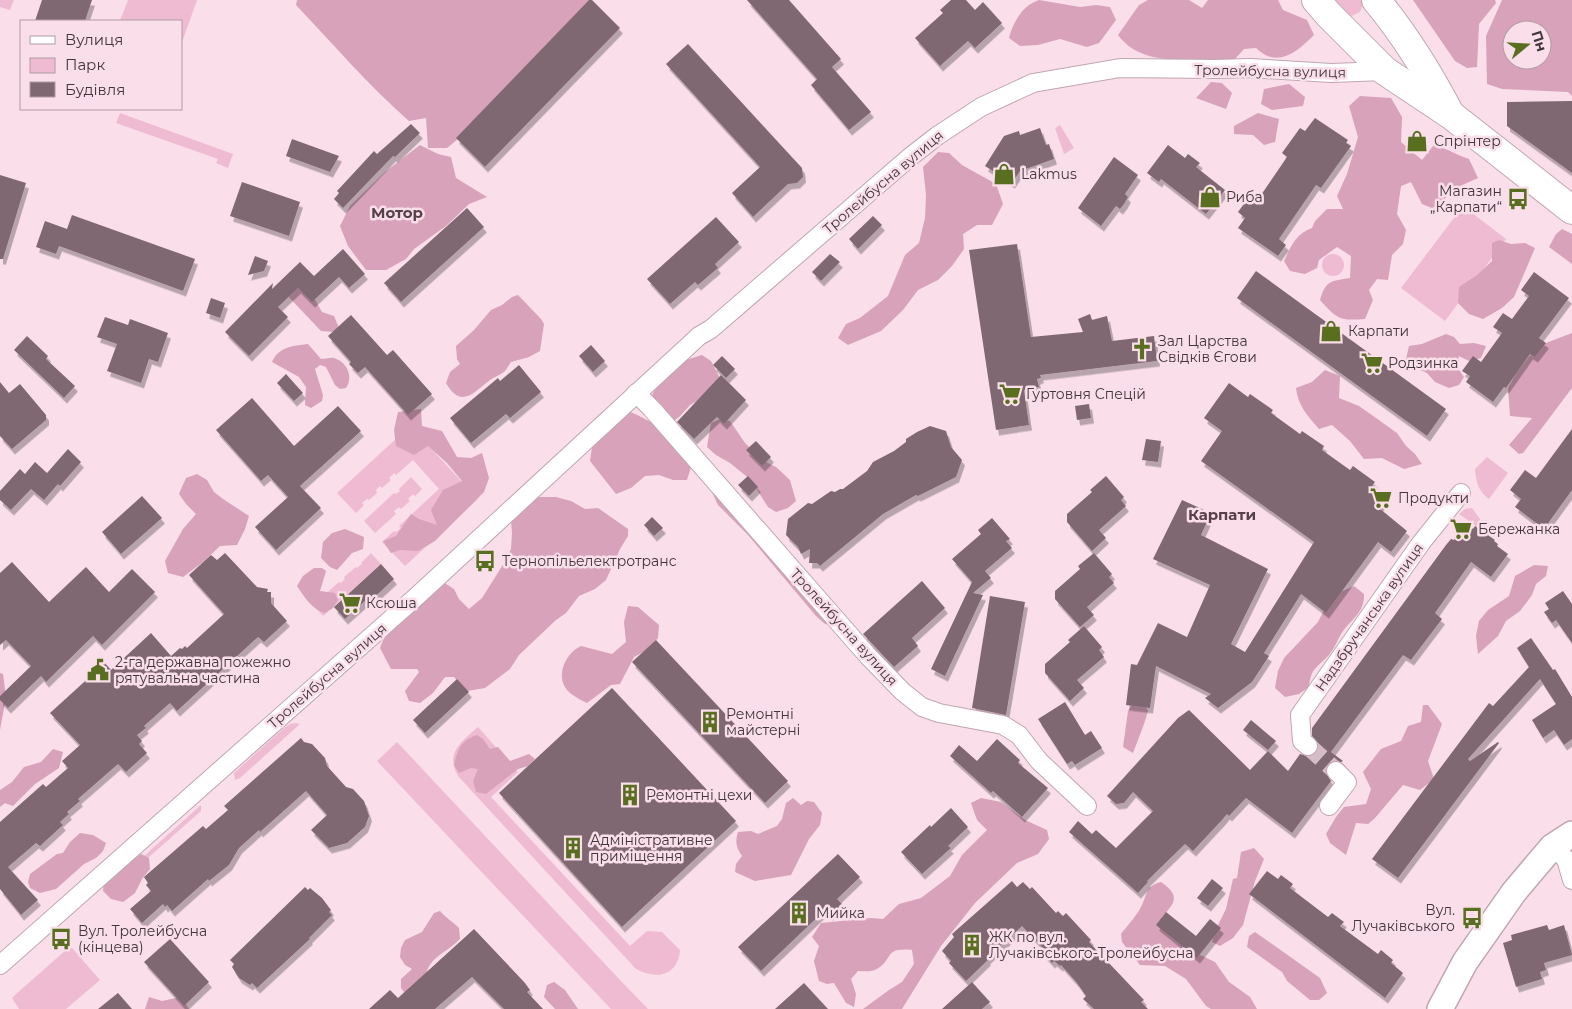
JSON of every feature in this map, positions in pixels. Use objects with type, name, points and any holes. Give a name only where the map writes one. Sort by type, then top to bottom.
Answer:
[{"type":"main road","points":[[1316,0],[1385,71],[1451,115],[1572,210]]},
{"type":"main road","points":[[1376,0],[1398,27],[1430,75],[1451,115]]},
{"type":"main road","points":[[1440,1009],[1461,970],[1487,929],[1514,892],[1552,848],[1572,834]]},
{"type":"street","name":"Тролейбусна вулиця","points":[[4,958],[416,597],[699,336],[711,329],[910,157],[936,136],[981,107],[1033,82],[1120,68],[1250,68],[1330,73],[1385,71]]},
{"type":"street","name":"Тролейбусна вулиця","points":[[636,393],[669,428],[868,656],[903,692],[922,707],[939,713],[1003,725],[1019,735],[1038,762],[1087,806]]},
{"type":"street","name":"Надзбручанська вулиця","points":[[1308,746],[1302,741],[1300,715],[1421,543],[1460,493]]},
{"type":"street","points":[[1329,806],[1347,782],[1336,771]]},
{"type":"street","points":[[1552,848],[1566,859],[1572,880]]},
{"type":"green space","points":[[0,0],[14,0],[10,10],[0,7]]},
{"type":"green space","points":[[128,0],[197,0],[182,42],[182,20],[120,20]]},
{"type":"green space","points":[[1329,0],[1364,1],[1360,12],[1349,17]]},
{"type":"green space","points":[[120,113],[233,154],[228,168],[216,163],[218,159],[116,123]]},
{"type":"green space","points":[[1060,125],[1074,148],[1064,154],[1055,128]]},
{"type":"green space","points":[[1463,206],[1506,239],[1445,321],[1401,288]]},
{"type":"green space","points":[[1333,254],[1341,257],[1344,265],[1341,273],[1333,276],[1325,273],[1322,265],[1325,257]]},
{"type":"green space","points":[[410,426],[478,499],[405,566],[382,542],[394,531],[396,532],[401,528],[399,526],[439,489],[413,460],[396,475],[394,473],[389,478],[391,480],[382,488],[380,486],[376,490],[377,493],[362,503],[364,505],[356,513],[337,493]]},
{"type":"green space","points":[[1487,457],[1508,473],[1489,499],[1478,486],[1475,469]]},
{"type":"green space","points":[[411,477],[422,489],[415,496],[413,494],[408,499],[410,501],[401,509],[399,507],[394,511],[396,514],[375,533],[364,521],[394,493],[396,494],[400,491],[399,489]]},
{"type":"green space","points":[[1472,508],[1480,519],[1479,528],[1459,514],[1465,509]]},
{"type":"green space","points":[[371,553],[381,564],[323,616],[313,605],[339,582],[341,583],[345,579],[344,577],[362,564]]},
{"type":"green space","points":[[295,723],[300,724],[240,778],[235,780],[234,773],[284,728]]},
{"type":"green space","points":[[478,727],[518,772],[491,797],[630,946],[647,931],[662,932],[680,950],[675,965],[670,970],[658,975],[636,969],[458,776],[454,768],[454,754],[461,743]]},
{"type":"green space","points":[[397,742],[648,1009],[611,1009],[377,761]]},
{"type":"green space","points":[[201,805],[201,811],[140,865],[134,865]]},
{"type":"green space","points":[[72,948],[100,980],[66,1009],[19,1009],[12,998],[66,950]]},
{"type":"shaded area","points":[[297,0],[591,0],[469,130],[447,148],[428,148],[426,118],[409,121],[365,79],[296,5]]},
{"type":"shaded area","points":[[1039,0],[1080,7],[1096,5],[1110,7],[1116,20],[1099,43],[1087,47],[1060,39],[1038,45],[1020,46],[1009,38],[1013,26],[1019,15],[1028,6]]},
{"type":"shaded area","points":[[1148,0],[1189,0],[1202,8],[1208,0],[1278,0],[1283,10],[1307,20],[1314,35],[1294,52],[1279,58],[1264,54],[1256,48],[1244,49],[1234,60],[1171,60],[1156,58],[1129,46],[1118,35],[1139,5]]},
{"type":"shaded area","points":[[1413,0],[1495,0],[1496,3],[1479,24],[1477,67],[1467,68],[1455,61]]},
{"type":"shaded area","points":[[1502,0],[1572,0],[1572,96],[1568,92],[1502,89],[1487,84],[1486,36]]},
{"type":"shaded area","points":[[1211,82],[1222,83],[1232,93],[1226,109],[1196,98]]},
{"type":"shaded area","points":[[1289,84],[1305,97],[1303,106],[1272,110],[1261,104],[1264,89]]},
{"type":"shaded area","points":[[1360,96],[1391,98],[1402,117],[1401,142],[1422,160],[1433,146],[1442,148],[1469,159],[1478,178],[1451,190],[1442,203],[1432,208],[1422,204],[1411,182],[1401,186],[1397,214],[1406,230],[1403,244],[1392,255],[1388,280],[1377,279],[1369,290],[1373,300],[1365,319],[1349,320],[1335,315],[1320,300],[1327,285],[1338,280],[1350,278],[1351,256],[1337,247],[1319,260],[1317,268],[1305,274],[1290,271],[1284,261],[1291,246],[1298,237],[1312,228],[1315,221],[1327,209],[1343,209],[1337,196],[1347,174],[1358,137],[1349,106]]},
{"type":"shaded area","points":[[1258,113],[1279,119],[1275,142],[1264,145],[1253,135],[1234,134],[1234,126]]},
{"type":"shaded area","points":[[420,145],[438,154],[451,157],[456,178],[487,197],[469,204],[446,226],[414,249],[406,259],[386,270],[366,270],[348,246],[340,226],[350,206],[385,172]]},
{"type":"shaded area","points":[[938,152],[949,153],[962,165],[996,184],[1003,204],[992,225],[977,225],[963,234],[964,249],[952,266],[938,280],[918,290],[903,310],[881,331],[848,345],[838,338],[846,324],[860,318],[888,296],[905,255],[919,243],[925,218],[926,195],[923,167]]},
{"type":"shaded area","points":[[1562,229],[1572,234],[1572,264],[1549,247],[1556,234]]},
{"type":"shaded area","points":[[1499,240],[1511,244],[1525,243],[1535,248],[1514,297],[1502,308],[1483,319],[1469,314],[1458,303],[1459,287],[1477,275],[1492,261],[1492,243]]},
{"type":"shaded area","points":[[296,287],[313,296],[322,312],[334,316],[339,328],[334,332],[321,331],[286,294]]},
{"type":"shaded area","points":[[518,295],[544,324],[540,351],[529,357],[511,362],[504,372],[490,380],[473,394],[462,397],[457,395],[446,383],[450,372],[460,364],[457,359],[456,346],[474,330],[491,310]]},
{"type":"shaded area","points":[[1572,333],[1572,388],[1523,453],[1519,454],[1509,445],[1532,418],[1510,416],[1508,388],[1517,372],[1531,354],[1546,343]]},
{"type":"shaded area","points":[[1446,334],[1454,337],[1460,344],[1474,343],[1486,346],[1481,358],[1469,361],[1459,356],[1456,366],[1464,377],[1459,385],[1449,388],[1435,382],[1427,373],[1414,367],[1406,359],[1409,346],[1422,344]]},
{"type":"shaded area","points":[[308,344],[321,359],[333,358],[339,360],[346,366],[349,375],[346,388],[340,389],[335,385],[326,367],[320,365],[315,369],[323,395],[322,401],[311,408],[305,405],[306,387],[299,377],[272,362],[283,350],[292,346]]},
{"type":"shaded area","points":[[702,355],[711,361],[720,378],[701,399],[690,405],[671,423],[651,397],[658,384],[686,360]]},
{"type":"shaded area","points":[[1325,370],[1340,376],[1339,398],[1359,406],[1397,433],[1422,464],[1404,469],[1382,458],[1364,459],[1350,441],[1332,425],[1319,429],[1301,405],[1296,388],[1312,382]]},
{"type":"shaded area","points":[[421,409],[422,426],[442,431],[457,457],[471,458],[482,453],[489,478],[484,492],[435,541],[418,551],[400,550],[391,553],[383,541],[396,536],[411,514],[437,525],[431,510],[443,490],[462,481],[447,463],[428,446],[414,455],[396,446],[394,430],[398,412]]},
{"type":"shaded area","points":[[628,411],[649,421],[665,433],[678,447],[691,467],[687,480],[673,480],[659,475],[645,476],[631,488],[616,494],[590,461],[592,447]]},
{"type":"shaded area","points":[[720,419],[730,421],[745,443],[764,461],[776,467],[790,480],[796,501],[788,508],[776,512],[768,507],[751,480],[707,447],[711,423]]},
{"type":"shaded area","points":[[197,474],[207,480],[214,492],[249,516],[237,545],[220,546],[183,577],[168,573],[165,561],[183,529],[196,514],[179,494],[186,478]]},
{"type":"shaded area","points":[[717,485],[833,625],[825,624],[816,616],[748,535],[718,505],[712,492]]},
{"type":"shaded area","points":[[533,497],[556,497],[571,501],[585,509],[598,508],[628,529],[628,536],[606,580],[595,589],[579,596],[566,613],[519,655],[510,669],[485,688],[467,691],[454,677],[445,677],[433,693],[420,703],[409,701],[405,691],[419,672],[417,669],[391,669],[380,648],[386,633],[443,582],[454,589],[459,599],[469,609],[482,598],[511,549],[511,521]]},
{"type":"shaded area","points":[[345,529],[364,537],[363,549],[352,553],[337,570],[330,567],[321,558],[323,542],[332,533]]},
{"type":"shaded area","points":[[1534,565],[1548,566],[1546,576],[1536,584],[1532,595],[1520,611],[1506,621],[1498,636],[1478,654],[1476,636],[1479,621],[1488,610],[1509,596],[1515,576]]},
{"type":"shaded area","points":[[314,568],[322,568],[326,571],[320,591],[335,593],[338,600],[333,608],[325,613],[312,606],[297,586],[303,576]]},
{"type":"shaded area","points":[[1354,586],[1364,594],[1364,601],[1360,611],[1341,634],[1329,655],[1313,672],[1309,687],[1299,694],[1285,697],[1275,688],[1278,671],[1284,658],[1318,622],[1331,596]]},
{"type":"shaded area","points":[[628,606],[638,607],[659,625],[658,638],[649,649],[634,657],[620,684],[611,685],[587,703],[567,690],[562,678],[564,665],[571,654],[581,646],[612,654],[626,642],[624,622]]},
{"type":"shaded area","points":[[0,673],[3,674],[6,697],[0,730]]},
{"type":"shaded area","points":[[1136,698],[1142,700],[1148,711],[1133,753],[1123,747],[1128,711]]},
{"type":"shaded area","points":[[1423,705],[1428,705],[1442,724],[1428,761],[1434,779],[1420,790],[1403,785],[1368,824],[1356,823],[1346,855],[1330,843],[1326,834],[1344,807],[1366,804],[1371,789],[1363,772],[1381,749],[1401,741],[1408,726],[1421,722]]},
{"type":"shaded area","points":[[477,735],[483,739],[490,749],[498,747],[510,761],[529,754],[535,759],[528,766],[518,769],[486,794],[476,792],[473,781],[478,769],[471,768],[459,773],[454,765],[463,743]]},
{"type":"shaded area","points":[[53,749],[63,752],[59,768],[35,784],[13,806],[5,803],[0,807],[0,790],[12,782],[24,767],[41,762]]},
{"type":"shaded area","points":[[793,798],[801,805],[807,801],[814,802],[822,813],[820,825],[809,839],[791,875],[755,881],[735,872],[736,864],[742,856],[737,844],[738,832],[751,831],[758,834],[777,826],[782,819],[786,803]]},
{"type":"shaded area","points":[[981,798],[1001,802],[1025,820],[1047,830],[1049,839],[1038,854],[1017,863],[975,903],[941,946],[902,1009],[863,1009],[902,982],[914,964],[912,950],[896,950],[875,970],[858,971],[851,979],[856,994],[854,1007],[846,1003],[834,983],[827,984],[819,981],[814,961],[819,946],[812,937],[821,923],[871,918],[883,919],[899,904],[921,898],[950,876],[962,855],[987,830],[977,820],[971,803]]},
{"type":"shaded area","points":[[80,833],[93,835],[106,843],[103,851],[96,858],[84,864],[56,889],[40,893],[30,888],[28,882],[30,874],[57,854],[63,853],[70,842]]},
{"type":"shaded area","points":[[1254,848],[1264,859],[1255,881],[1243,925],[1233,938],[1220,946],[1212,942],[1215,931],[1226,909],[1233,879],[1237,878],[1241,852]]},
{"type":"shaded area","points":[[141,854],[149,858],[150,869],[135,893],[123,902],[111,899],[103,891],[104,880],[128,860],[134,859]]},
{"type":"shaded area","points":[[1161,882],[1174,896],[1173,903],[1162,917],[1171,931],[1194,952],[1215,962],[1229,982],[1250,997],[1257,1009],[1211,1009],[1206,1006],[1186,979],[1165,966],[1140,965],[1122,942],[1121,934],[1140,910],[1147,892],[1152,886]]},
{"type":"shaded area","points":[[440,911],[459,928],[460,939],[431,963],[425,987],[408,997],[401,988],[401,979],[412,969],[405,965],[400,957],[401,948],[405,940],[422,932],[434,913]]},
{"type":"shaded area","points":[[1255,932],[1320,978],[1327,993],[1319,1000],[1310,1000],[1287,981],[1282,972],[1247,947],[1249,936]]},
{"type":"shaded area","points":[[554,982],[565,990],[578,1009],[555,1009],[544,997],[547,985]]},
{"type":"shaded area","points":[[149,997],[162,1001],[181,997],[189,1009],[145,1009]]},
{"type":"building","points":[[42,0],[92,0],[85,20],[35,20]]},
{"type":"building","points":[[589,0],[592,0],[620,28],[485,167],[456,138]]},
{"type":"building","points":[[747,0],[789,0],[841,59],[832,67],[871,112],[849,130],[811,85],[817,79]]},
{"type":"building","points":[[951,0],[966,0],[975,10],[983,2],[1002,23],[975,48],[968,41],[940,66],[915,38],[943,13],[940,10]]},
{"type":"building","points":[[688,44],[802,168],[803,177],[797,183],[788,184],[753,217],[732,193],[760,167],[666,64]]},
{"type":"building","points":[[1572,101],[1572,173],[1507,126],[1507,102]]},
{"type":"building","points":[[1315,118],[1348,140],[1346,143],[1351,146],[1321,188],[1316,185],[1279,239],[1286,245],[1278,256],[1238,228],[1245,218],[1238,212],[1252,193],[1259,198],[1287,157],[1282,153],[1300,128],[1305,131]]},
{"type":"building","points":[[411,124],[420,133],[395,157],[393,156],[343,208],[334,199],[339,193],[337,191],[374,151],[377,154]]},
{"type":"building","points":[[1040,128],[1046,145],[1049,144],[1054,159],[1020,171],[1012,183],[985,166],[1004,136],[1019,131],[1020,135]]},
{"type":"building","points":[[292,139],[339,156],[330,172],[286,156]]},
{"type":"building","points":[[1168,145],[1185,158],[1188,154],[1200,163],[1196,167],[1225,190],[1206,214],[1161,179],[1159,182],[1147,173]]},
{"type":"building","points":[[1114,157],[1138,175],[1125,194],[1128,197],[1124,204],[1120,209],[1116,206],[1101,226],[1078,208]]},
{"type":"building","points":[[0,175],[26,183],[3,259],[0,259]]},
{"type":"building","points":[[242,182],[300,202],[289,236],[230,216]]},
{"type":"building","points":[[467,208],[484,227],[401,302],[384,283]]},
{"type":"building","points":[[72,215],[195,259],[183,291],[59,246],[56,254],[36,247],[45,221],[67,229]]},
{"type":"building","points":[[873,216],[882,225],[858,249],[849,239]]},
{"type":"building","points":[[716,217],[739,242],[715,264],[718,268],[698,285],[695,282],[670,304],[647,279]]},
{"type":"building","points":[[1017,244],[1031,337],[1083,332],[1078,319],[1090,314],[1092,320],[1107,316],[1112,341],[1154,336],[1157,361],[1040,375],[1041,378],[1037,379],[1039,387],[1024,390],[1029,425],[996,430],[969,250]]},
{"type":"building","points":[[343,249],[365,274],[349,288],[339,277],[312,302],[298,288],[278,307],[288,317],[249,356],[225,332],[273,283],[272,289],[300,262],[314,276]]},
{"type":"building","points":[[830,254],[840,262],[821,281],[812,272]]},
{"type":"building","points":[[255,256],[268,261],[264,271],[248,275]]},
{"type":"building","points":[[1256,271],[1446,409],[1427,436],[1237,298]]},
{"type":"building","points":[[1534,272],[1569,298],[1539,338],[1546,343],[1535,357],[1530,354],[1506,388],[1504,387],[1493,402],[1466,382],[1470,376],[1462,371],[1473,356],[1481,362],[1502,333],[1493,327],[1503,313],[1512,319],[1529,296],[1521,290]]},
{"type":"building","points":[[211,298],[225,303],[220,318],[206,313]]},
{"type":"building","points":[[351,315],[387,355],[393,350],[432,394],[408,415],[365,367],[358,373],[328,336]]},
{"type":"building","points":[[105,317],[128,325],[130,319],[168,333],[158,362],[149,359],[141,383],[107,371],[117,344],[97,337]]},
{"type":"building","points":[[27,336],[48,356],[46,359],[75,386],[64,398],[14,350]]},
{"type":"building","points":[[591,345],[605,361],[593,372],[579,356]]},
{"type":"building","points":[[722,356],[735,369],[726,378],[713,365]]},
{"type":"building","points":[[519,365],[541,392],[510,418],[506,414],[471,443],[450,418],[498,378],[500,381]]},
{"type":"building","points":[[286,374],[303,393],[294,401],[277,383]]},
{"type":"building","points":[[721,375],[746,400],[724,424],[717,417],[694,439],[677,422]]},
{"type":"building","points":[[0,382],[9,393],[20,384],[46,415],[46,420],[12,449],[0,436]]},
{"type":"building","points":[[1229,383],[1248,397],[1250,394],[1273,410],[1271,413],[1300,434],[1302,431],[1324,446],[1322,450],[1350,470],[1353,466],[1375,482],[1372,486],[1387,496],[1379,508],[1407,531],[1391,552],[1378,542],[1326,613],[1301,594],[1264,653],[1269,656],[1252,682],[1218,708],[1205,698],[1211,694],[1156,666],[1150,708],[1126,705],[1131,664],[1137,665],[1158,623],[1187,637],[1210,585],[1153,559],[1182,500],[1211,513],[1201,535],[1268,569],[1231,644],[1245,652],[1314,542],[1201,461],[1222,431],[1204,418]]},
{"type":"building","points":[[252,398],[294,446],[338,406],[361,431],[300,486],[321,508],[276,550],[255,527],[288,497],[268,475],[261,481],[216,430]]},
{"type":"building","points":[[1089,404],[1091,418],[1077,420],[1075,406]]},
{"type":"building","points":[[930,426],[946,431],[951,447],[962,460],[956,477],[918,496],[916,495],[883,514],[820,566],[817,563],[809,563],[810,549],[801,554],[798,547],[786,535],[788,519],[808,503],[812,504],[831,491],[835,492],[843,489],[867,471],[873,462],[894,451],[906,442],[906,439]]},
{"type":"building","points":[[1572,429],[1572,490],[1544,529],[1515,507],[1521,499],[1510,490],[1525,470],[1536,478]]},
{"type":"building","points":[[1146,439],[1161,441],[1158,462],[1142,460]]},
{"type":"building","points":[[756,441],[771,457],[762,466],[746,450]]},
{"type":"building","points":[[68,449],[81,462],[60,486],[58,484],[44,500],[31,489],[11,510],[0,500],[0,491],[20,469],[25,474],[35,462],[47,473]]},
{"type":"building","points":[[748,476],[758,487],[749,496],[738,485]]},
{"type":"building","points":[[1106,476],[1124,497],[1121,500],[1126,506],[1099,530],[1106,538],[1092,551],[1067,522],[1067,514],[1092,492],[1090,490]]},
{"type":"building","points":[[142,496],[162,518],[121,554],[102,532]]},
{"type":"building","points":[[652,517],[663,528],[654,536],[644,525]]},
{"type":"building","points":[[992,518],[1010,539],[1006,541],[1012,548],[985,571],[991,578],[973,593],[983,595],[945,676],[931,669],[972,582],[952,559],[981,534],[978,530]]},
{"type":"building","points":[[1466,523],[1473,529],[1475,526],[1495,540],[1498,544],[1497,546],[1508,554],[1491,577],[1471,562],[1435,613],[1442,619],[1411,660],[1403,655],[1331,752],[1343,761],[1334,761],[1328,764],[1326,773],[1331,781],[1292,833],[1246,798],[1229,816],[1227,814],[1193,851],[1185,844],[1147,881],[1138,893],[1069,832],[1078,821],[1092,834],[1096,830],[1116,848],[1153,811],[1133,792],[1124,803],[1116,804],[1107,796],[1178,718],[1189,710],[1250,770],[1268,751],[1288,771],[1300,754],[1307,756],[1316,753],[1318,743],[1312,736],[1312,728],[1446,545],[1451,539],[1454,540]]},
{"type":"building","points":[[225,553],[257,587],[268,589],[267,592],[271,592],[271,603],[287,621],[264,642],[258,637],[177,711],[170,703],[144,726],[146,728],[137,735],[142,741],[139,744],[147,753],[126,772],[118,764],[78,799],[80,801],[67,812],[69,814],[60,822],[63,825],[40,846],[36,843],[8,867],[38,900],[21,915],[0,889],[0,822],[43,784],[46,787],[68,768],[62,761],[80,745],[50,713],[105,663],[111,670],[151,633],[171,656],[180,648],[182,649],[185,646],[187,648],[224,614],[189,575],[211,555],[217,560]]},
{"type":"building","points":[[1094,553],[1112,574],[1109,577],[1114,583],[1087,607],[1094,615],[1080,627],[1055,599],[1055,591],[1080,569],[1078,566]]},
{"type":"building","points":[[12,562],[49,602],[86,567],[109,592],[132,569],[155,592],[102,645],[93,636],[46,682],[41,676],[8,708],[0,700],[0,696],[31,666],[6,640],[0,645],[0,573]]},
{"type":"building","points":[[381,564],[394,579],[368,603],[365,601],[345,619],[334,607]]},
{"type":"building","points":[[922,581],[945,608],[912,638],[918,646],[894,667],[863,634]]},
{"type":"building","points":[[1563,591],[1572,604],[1572,643],[1556,620],[1552,623],[1544,612],[1549,609],[1545,603]]},
{"type":"building","points":[[990,596],[1025,602],[1006,715],[972,708]]},
{"type":"building","points":[[1084,626],[1102,647],[1099,650],[1104,657],[1077,680],[1084,688],[1070,701],[1045,673],[1045,664],[1070,642],[1068,640]]},
{"type":"building","points":[[1531,638],[1553,670],[1555,669],[1572,697],[1572,739],[1564,745],[1554,730],[1543,738],[1532,720],[1556,704],[1540,679],[1468,759],[1470,761],[1499,743],[1398,878],[1372,859],[1489,703],[1493,706],[1529,667],[1517,648]]},
{"type":"building","name":"Ремонтні майстерні","points":[[656,640],[788,781],[765,803],[632,662]]},
{"type":"building","points":[[457,679],[469,692],[425,733],[413,720]]},
{"type":"building","name":"Ремонтні цехи","points":[[612,688],[736,821],[622,927],[499,793]]},
{"type":"building","points":[[1065,702],[1085,735],[1091,731],[1102,748],[1075,765],[1072,761],[1067,764],[1038,719]]},
{"type":"building","points":[[1251,720],[1276,741],[1268,750],[1243,730]]},
{"type":"building","points":[[301,738],[304,742],[312,744],[325,758],[327,766],[346,787],[353,789],[364,801],[369,816],[365,827],[347,843],[329,848],[311,830],[327,815],[306,791],[239,848],[229,865],[209,881],[208,879],[172,911],[167,905],[165,907],[163,904],[142,923],[130,909],[151,891],[146,885],[148,883],[144,877],[203,826],[206,829],[228,810],[224,806]]},
{"type":"building","points":[[997,739],[1020,760],[1018,763],[1048,788],[1022,817],[993,791],[991,793],[950,756],[959,745],[977,761]]},
{"type":"building","points":[[951,808],[968,827],[948,846],[951,848],[922,874],[901,852]]},
{"type":"building","name":"Мийка","points":[[838,854],[860,877],[837,899],[842,904],[830,915],[825,910],[761,971],[738,947]]},
{"type":"building","points":[[1267,871],[1278,879],[1281,875],[1293,884],[1290,888],[1328,917],[1332,913],[1344,922],[1340,926],[1378,954],[1381,950],[1393,960],[1391,963],[1403,973],[1385,998],[1249,894]]},
{"type":"building","points":[[1212,879],[1223,888],[1208,906],[1197,898]]},
{"type":"building","name":"ЖК по вул. Лучаківського-Тролейбусна","points":[[1012,881],[1017,887],[1023,882],[1030,889],[1032,887],[1056,913],[1058,911],[1063,916],[1066,913],[1091,940],[1089,942],[1144,1000],[1141,1002],[1148,1009],[1094,1009],[1083,999],[1086,996],[1077,983],[1061,965],[1054,961],[1052,963],[1040,950],[1043,948],[1022,926],[966,981],[949,963],[951,961],[942,951],[954,937],[952,934]]},
{"type":"building","points":[[305,887],[308,890],[310,888],[322,898],[331,910],[329,912],[332,915],[310,939],[257,988],[252,983],[250,985],[239,978],[232,967],[234,964],[230,960]]},
{"type":"building","points":[[1166,912],[1196,936],[1210,919],[1221,928],[1197,958],[1156,925]]},
{"type":"building","points":[[1547,925],[1549,930],[1564,925],[1572,955],[1544,963],[1546,970],[1540,972],[1542,979],[1516,987],[1503,943],[1512,940],[1511,935]]},
{"type":"building","points":[[474,929],[525,983],[530,990],[527,992],[543,1009],[504,1009],[472,977],[435,1009],[369,1009],[390,990],[398,998]]},
{"type":"building","points":[[170,939],[209,982],[184,1006],[144,962]]},
{"type":"building","name":"ЖК по вул. Лучаківського-Тролейбусна","points":[[972,982],[990,1002],[982,1009],[942,1009]]},
{"type":"building","points":[[804,983],[828,1009],[775,1009]]},
{"type":"building","points":[[118,993],[132,1009],[98,1009]]},
{"type":"tunnel","points":[[1308,746],[1336,771]]},
{"type":"place","name":"Спрінтер","points":[[1417,141]]},
{"type":"place","name":"Lakmus","points":[[1004,174]]},
{"type":"place","name":"Риба","points":[[1210,197]]},
{"type":"place","name":"Магазин „Карпати“","points":[[1518,199]]},
{"type":"place","name":"Карпати","points":[[1331,331]]},
{"type":"place","name":"Зал Царства Свідків Єгови","points":[[1142,349]]},
{"type":"place","name":"Родзинка","points":[[1372,363]]},
{"type":"place","name":"Гуртовня Спецій","points":[[1010,394]]},
{"type":"place","name":"Продукти","points":[[1381,498]]},
{"type":"place","name":"Бережанка","points":[[1461,529]]},
{"type":"place","name":"Тернопільелектротранс","points":[[485,561]]},
{"type":"place","name":"Ксюша","points":[[350,603]]},
{"type":"place","name":"2-га державна пожежно рятувальна частина","points":[[98,670]]},
{"type":"place","name":"Ремонтні майстерні","points":[[710,722]]},
{"type":"place","name":"Ремонтні цехи","points":[[630,795]]},
{"type":"place","name":"Адміністративне приміщення","points":[[573,848]]},
{"type":"place","name":"Мийка","points":[[799,913]]},
{"type":"place","name":"Вул. Лучаківського","points":[[1472,918]]},
{"type":"place","name":"Вул. Тролейбусна (кінцева)","points":[[61,939]]},
{"type":"place","name":"ЖК по вул. Лучаківського-Тролейбусна","points":[[972,945]]},
{"type":"district","name":"Мотор","points":[[397,212]]},
{"type":"district","name":"Карпати","points":[[1222,514]]}]
